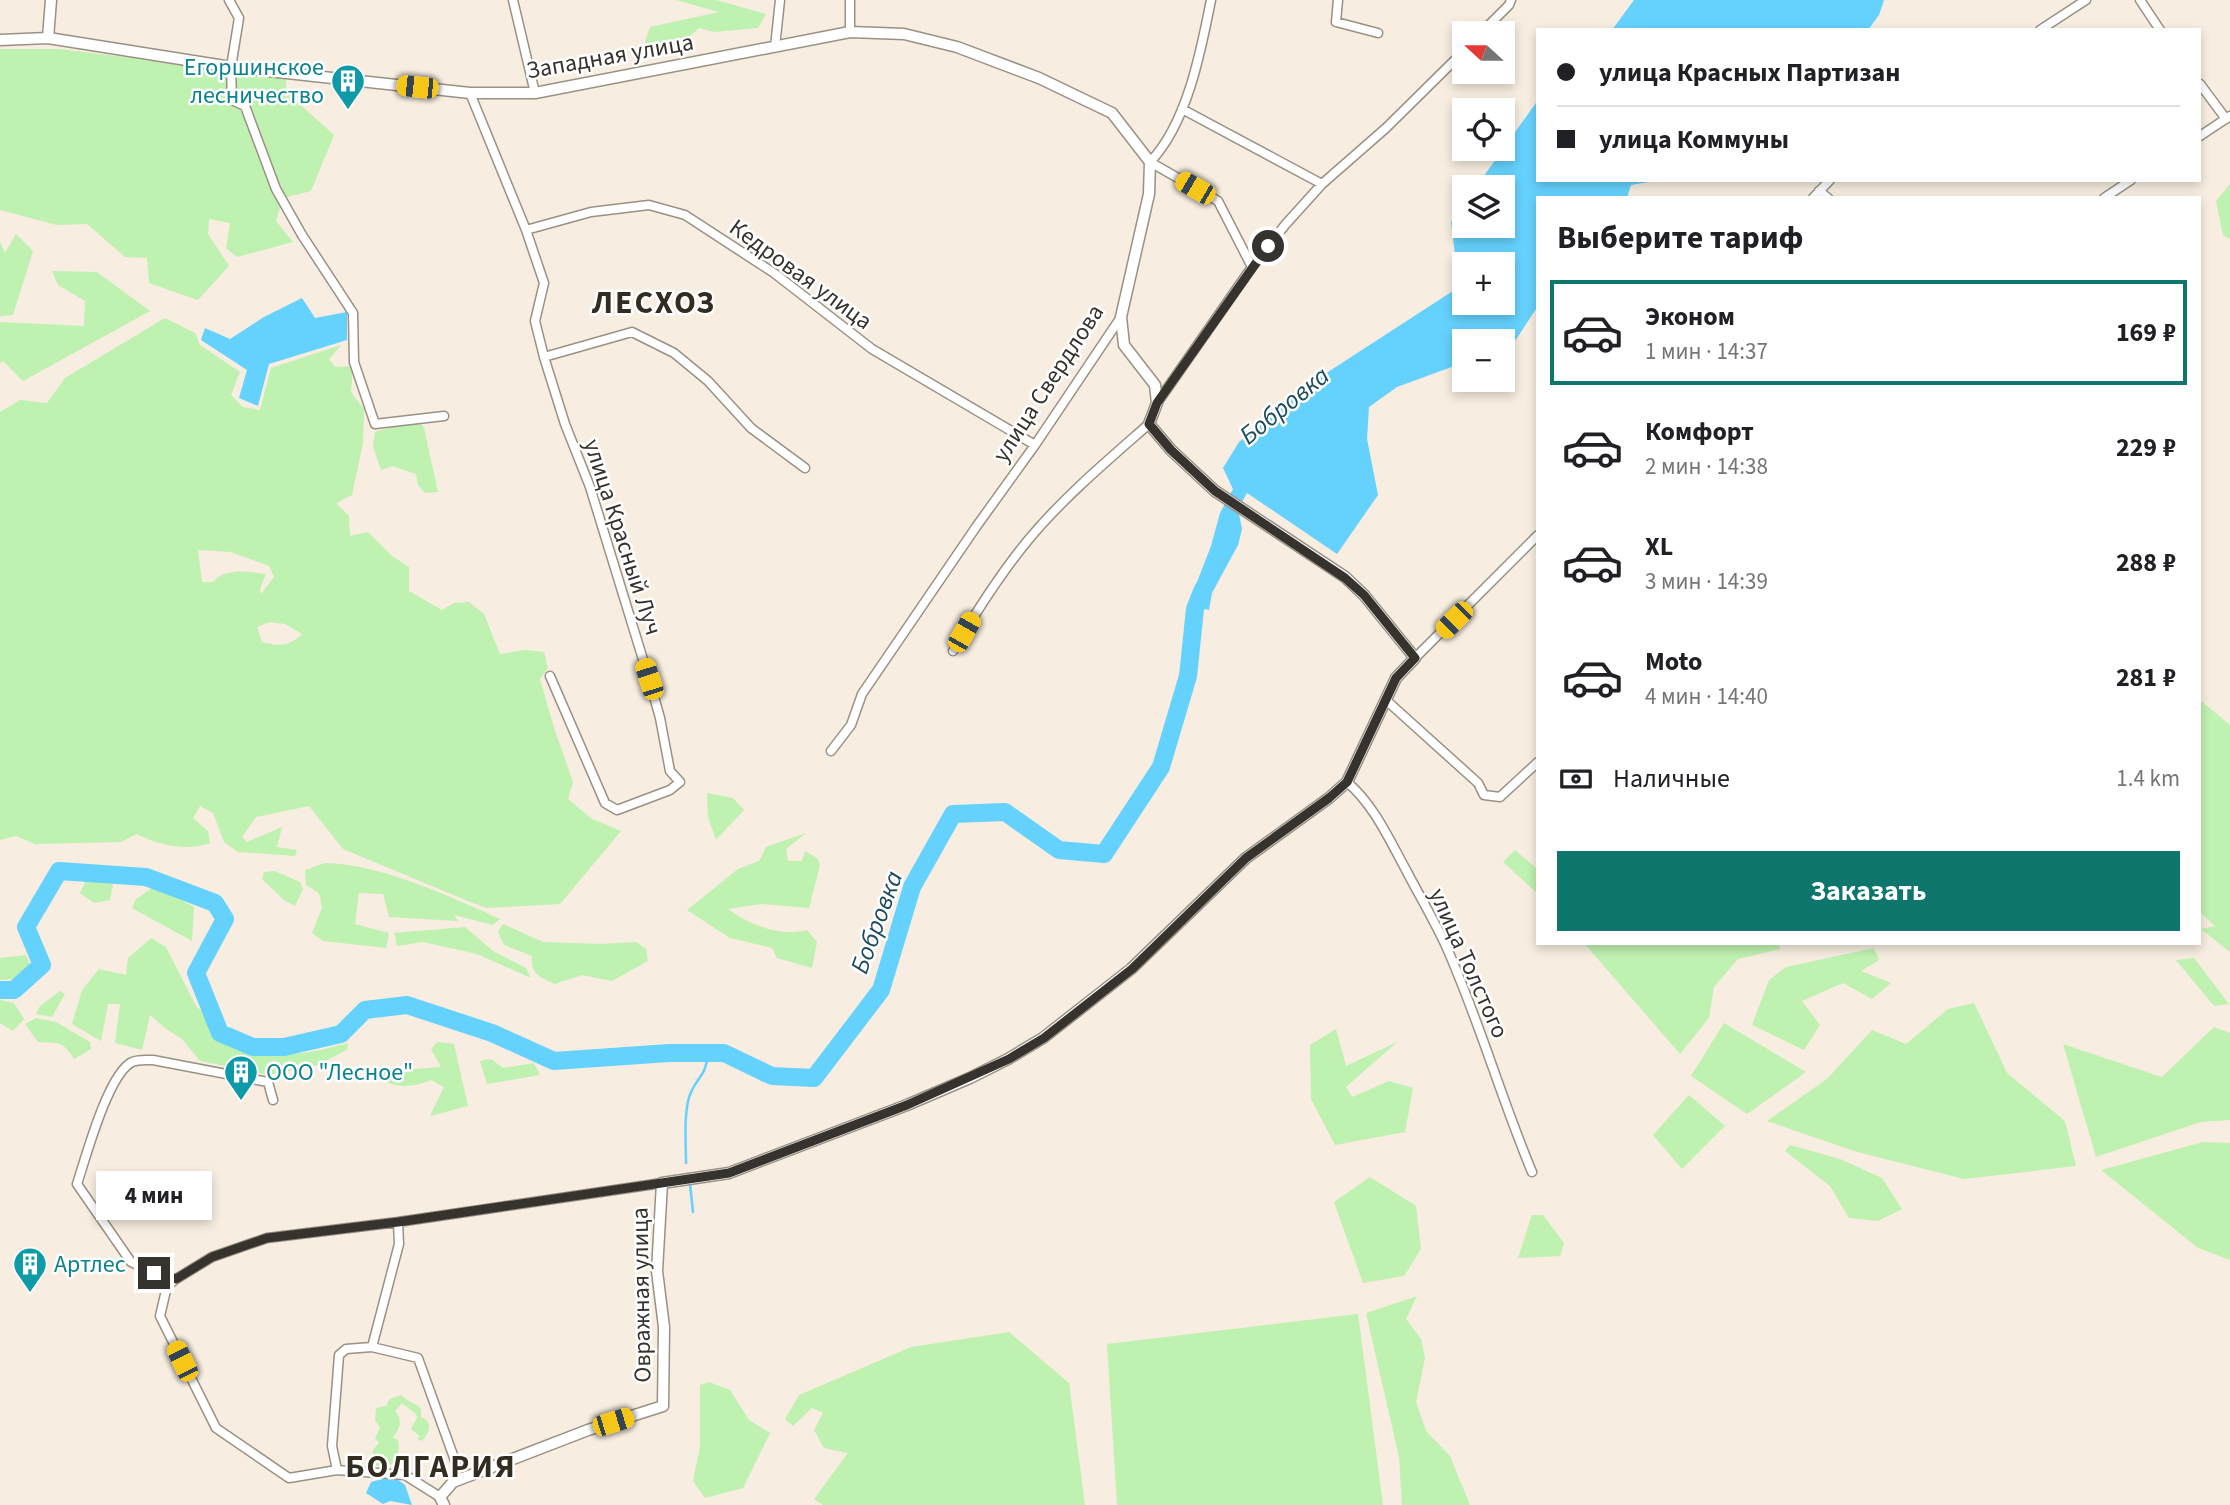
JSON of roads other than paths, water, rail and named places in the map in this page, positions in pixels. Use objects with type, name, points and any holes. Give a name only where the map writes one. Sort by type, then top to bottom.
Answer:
[{"type":"street","points":[[48,38],[51,0]]},
{"type":"street","points":[[229,0],[240,18],[231,67],[232,100],[245,106],[275,189],[354,313],[354,362],[375,424],[444,416]]},
{"type":"street","points":[[513,0],[534,93]]},
{"type":"street","points":[[775,47],[780,0]]},
{"type":"street","points":[[850,0],[850,32]]},
{"type":"street","points":[[1211,0],[1198,60],[1182,109],[1161,150],[1150,162],[1218,201],[1252,268]]},
{"type":"street","points":[[1338,0],[1336,22],[1378,33]]},
{"type":"street","points":[[1493,21],[1511,0]]},
{"type":"street","points":[[2043,28],[2086,0]]},
{"type":"street","points":[[2140,0],[2159,28]]},
{"type":"street","name":"Западная улица","points":[[0,40],[48,38],[231,67],[470,93],[534,93],[850,32],[904,34],[944,43],[1039,78],[1112,113],[1150,162]]},
{"type":"street","points":[[953,650],[975,614],[1029,539],[1098,468],[1149,424],[1157,403],[1285,225],[1322,184],[1386,128],[1452,63]]},
{"type":"street","points":[[2201,85],[2228,117],[2201,135]]},
{"type":"street","name":"улица Красный Луч","points":[[470,93],[526,230],[544,283],[535,321],[544,357],[565,424],[590,487],[649,679],[670,771],[680,782],[670,790],[617,810],[605,803],[550,676]]},
{"type":"street","points":[[1182,109],[1322,184]]},
{"type":"street","name":"улица Свердлова","points":[[831,751],[851,725],[862,694],[1121,317],[1149,194],[1150,162]]},
{"type":"street","points":[[2107,196],[2128,182]]},
{"type":"street","name":"Кедровая улица","points":[[526,230],[591,212],[649,205],[685,215],[774,273],[872,349],[1035,445]]},
{"type":"street","points":[[1121,317],[1124,345],[1155,385],[1157,403]]},
{"type":"street","points":[[544,357],[632,332],[674,353],[708,381],[751,428],[805,468]]},
{"type":"street","points":[[1149,424],[1171,450],[1215,491],[1345,578],[1364,595],[1415,658]]},
{"type":"street","points":[[337,1470],[332,1446],[339,1354],[346,1349],[372,1347],[418,1358],[458,1469],[442,1501],[405,1475],[337,1470],[289,1478],[216,1428],[160,1316],[167,1286],[212,1257],[267,1238],[398,1222],[729,1173],[907,1105],[1009,1059],[1044,1038],[1132,969],[1246,858],[1347,782],[1396,678],[1536,538]]},
{"type":"street","points":[[1531,544],[1536,549]]},
{"type":"street","points":[[1387,701],[1478,783],[1484,795],[1500,796],[1536,764]]},
{"type":"street","name":"улица Толстого","points":[[1347,782],[1362,795],[1389,839],[1445,945],[1484,1040],[1505,1106],[1532,1172]]},
{"type":"street","points":[[176,1279],[154,1273],[131,1262],[77,1184],[116,1078],[131,1063],[142,1059],[153,1060],[268,1082],[273,1100]]},
{"type":"street","name":"Овражная улица","points":[[453,1482],[589,1430],[663,1406],[664,1327],[657,1270],[662,1183]]},
{"type":"street","points":[[372,1347],[399,1244],[398,1222]]},
{"type":"water","points":[[1634,0],[1884,0],[1879,15],[1869,28],[1613,28]]},
{"type":"water","points":[[1536,103],[1536,182],[1648,182],[1631,185],[1628,196],[1536,196],[1536,309],[1515,341],[1515,329],[1452,329],[1452,367],[1397,387],[1369,407],[1367,439],[1378,495],[1337,554],[1247,493],[1238,509],[1242,529],[1238,545],[1212,593],[1209,610],[1188,605],[1211,546],[1220,513],[1233,489],[1223,468],[1239,442],[1311,383],[1452,292],[1452,315],[1515,315],[1515,252],[1455,252],[1453,238],[1515,238],[1515,175],[1485,175],[1495,161],[1515,161],[1515,132]]},
{"type":"water","points":[[302,298],[315,318],[347,312],[347,340],[269,364],[258,406],[239,398],[247,370],[201,340],[205,328],[230,339],[264,317]]},
{"type":"water","points":[[393,1476],[405,1485],[412,1505],[390,1501],[383,1504],[366,1493],[371,1482]]},
{"type":"waterway","name":"Бобровка","points":[[0,990],[14,990],[42,965],[26,927],[59,871],[146,877],[215,903],[225,919],[196,973],[220,1033],[253,1047],[284,1047],[341,1034],[365,1010],[407,1005],[492,1033],[554,1061],[669,1053],[724,1053],[772,1076],[814,1078],[881,990],[912,887],[953,814],[1005,812],[1059,850],[1104,854],[1161,767],[1188,676],[1195,609],[1203,589]]},
{"type":"waterway","points":[[686,1163],[688,1099],[704,1071],[708,1053]]},
{"type":"waterway","points":[[690,1184],[693,1212]]},
{"type":"place","name":"Егоршинское лесничество","points":[[348,111]]},
{"type":"place","name":"ООО \"Лесное\"","points":[[241,1102]]},
{"type":"place","name":"Артлес","points":[[30,1294]]},
{"type":"district","name":"ЛЕСХОЗ","points":[[654,302]]},
{"type":"district","name":"БОЛГАРИЯ","points":[[431,1466]]}]
